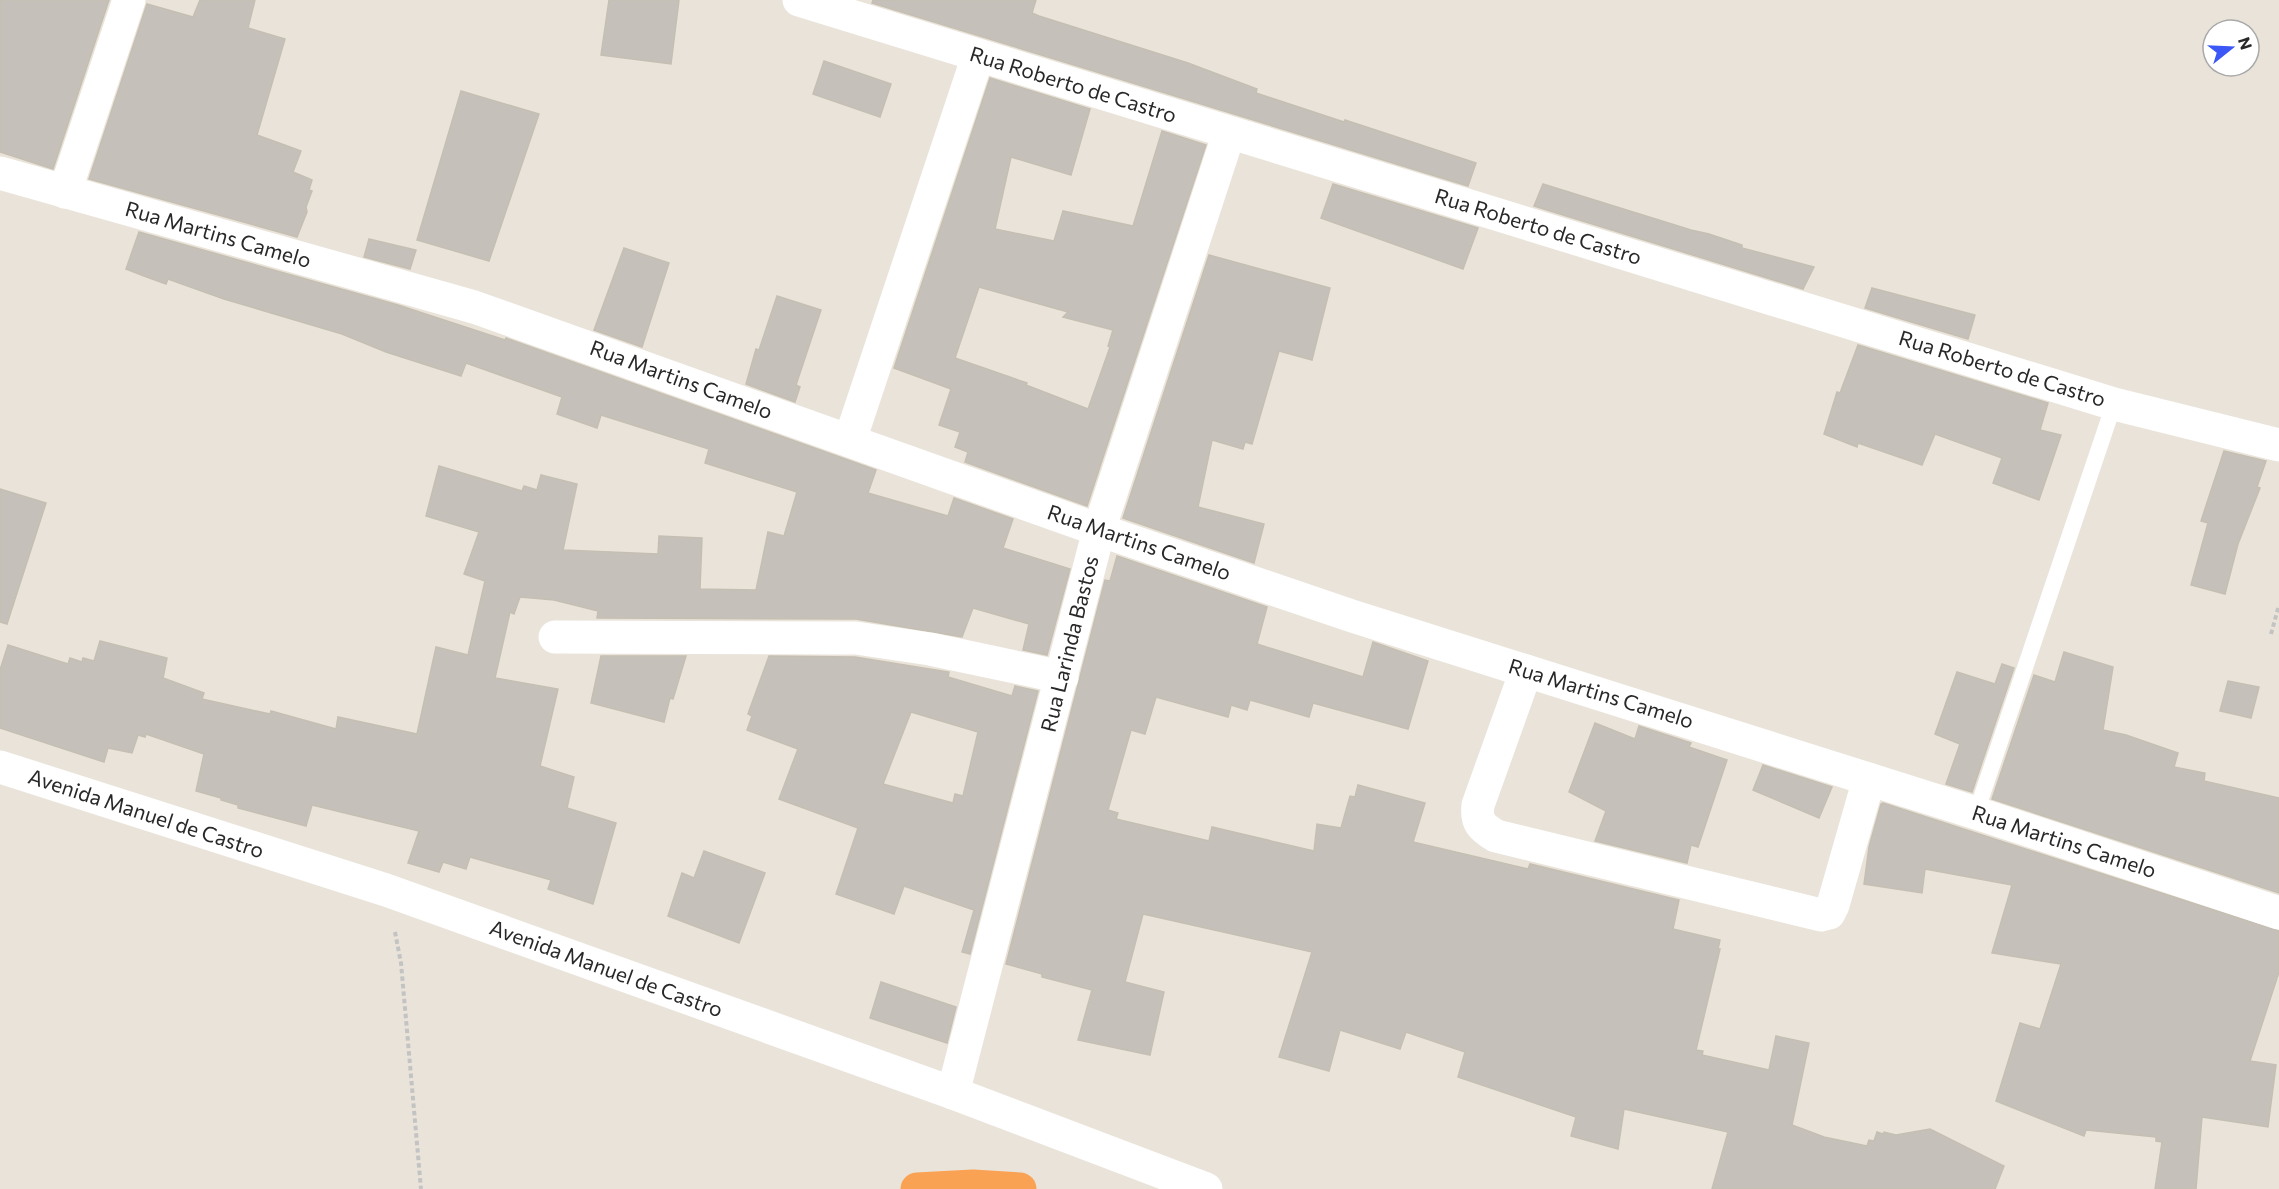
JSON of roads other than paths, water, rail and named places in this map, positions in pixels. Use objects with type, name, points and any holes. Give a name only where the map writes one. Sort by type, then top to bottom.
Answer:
[{"type":"highway","points":[[917,1189],[973,1185],[1020,1189]]},
{"type":"street","points":[[65,192],[129,0]]},
{"type":"street","name":"Rua Roberto de Castro","points":[[799,0],[2114,404],[2279,445]]},
{"type":"street","points":[[850,440],[978,56]]},
{"type":"street","name":"Rua Larinda Bastos","points":[[953,1094],[1099,530],[1229,133]]},
{"type":"street","name":"Rua Martins Camelo","points":[[0,173],[474,307],[1099,530],[1352,616],[1976,813],[2279,913]]},
{"type":"street","points":[[555,637],[856,638],[930,649],[1062,677]]},
{"type":"street","points":[[1526,671],[1478,805],[1476,818],[1482,828],[1496,836],[1821,915],[1829,913],[1833,905],[1869,779]]},
{"type":"street","name":"Avenida Manuel de Castro","points":[[0,767],[386,890],[953,1094],[1206,1189]]},
{"type":"lane","points":[[1976,813],[2114,404]]}]
